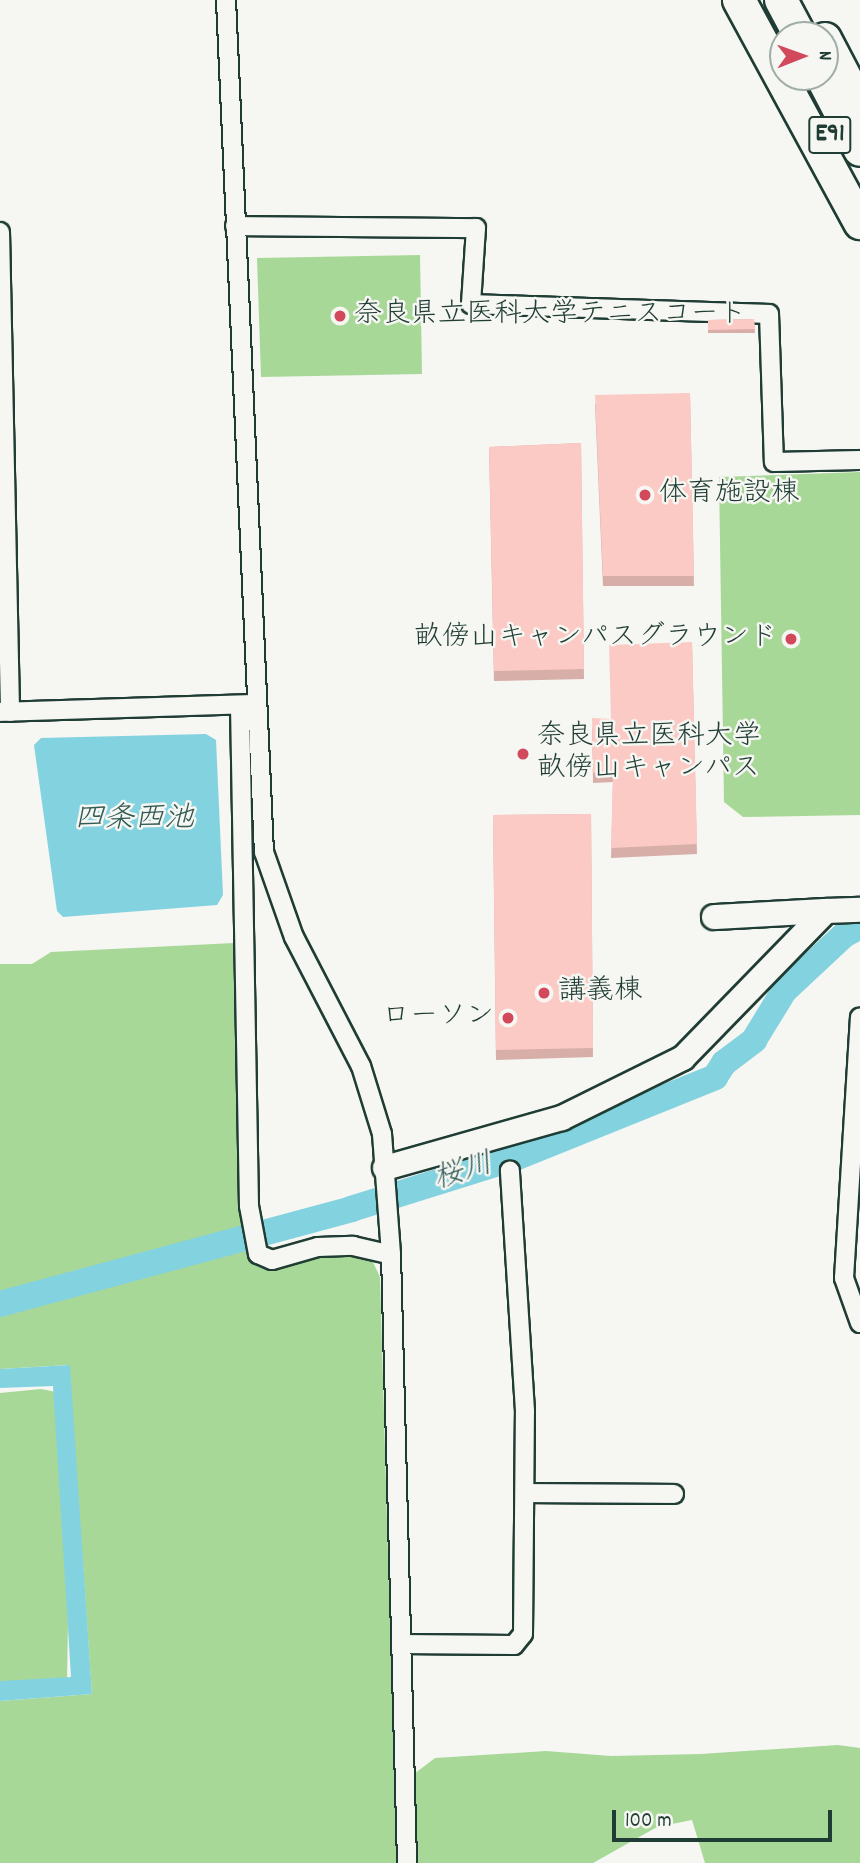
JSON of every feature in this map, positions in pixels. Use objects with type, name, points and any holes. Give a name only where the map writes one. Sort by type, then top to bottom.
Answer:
[{"type":"highway","points":[[739,0],[860,223]]},
{"type":"highway","points":[[760,0],[771,21]]},
{"type":"highway","points":[[781,0],[792,21]]},
{"type":"highway","points":[[805,0],[816,21]]},
{"type":"highway","points":[[839,66],[860,106]]},
{"type":"highway","name":"E91","points":[[807,91],[860,192]]},
{"type":"highway","name":"E91","points":[[829,91],[860,150]]},
{"type":"street","points":[[226,0],[248,705],[249,1206],[258,1254],[272,1260],[318,1247],[353,1246],[391,1255]]},
{"type":"street","points":[[235,226],[476,228],[471,304],[769,314],[774,462],[860,460]]},
{"type":"street","points":[[0,232],[5,712],[248,705]]},
{"type":"street","points":[[248,705],[264,852],[295,937],[361,1066],[382,1134],[391,1255],[407,1863]]},
{"type":"street","points":[[714,917],[860,910]]},
{"type":"street","points":[[385,1168],[562,1118],[683,1058],[826,911]]},
{"type":"street","points":[[860,1017],[844,1279],[860,1323]]},
{"type":"street","points":[[401,1644],[514,1645],[523,1634],[527,1493],[510,1170]]},
{"type":"street","points":[[527,1493],[674,1494]]},
{"type":"green space","name":"奈良県立医科大学テニスコート","points":[[420,255],[422,374],[261,377],[257,258]]},
{"type":"green space","name":"畝傍山キャンパスグラウンド","points":[[860,472],[860,815],[743,817],[724,802],[719,477]]},
{"type":"green space","points":[[234,943],[238,951],[253,1263],[276,1267],[312,1257],[359,1255],[371,1258],[380,1277],[397,1863],[0,1863],[0,1701],[92,1694],[69,1365],[0,1369],[0,964],[32,964],[51,952]]},
{"type":"green space","points":[[41,1389],[56,1392],[68,1621],[67,1681],[0,1686],[0,1393]]},
{"type":"green space","points":[[838,1745],[860,1748],[860,1863],[705,1863],[692,1820],[657,1827],[593,1863],[403,1863],[397,1787],[435,1758],[546,1751],[611,1756],[701,1754]]},
{"type":"water","name":"四条西池","points":[[206,734],[216,740],[223,895],[217,905],[63,917],[57,911],[34,745],[41,738]]},
{"type":"water","points":[[70,1365],[92,1694],[0,1701],[0,1681],[71,1677],[53,1386],[0,1388],[0,1369]]},
{"type":"building","points":[[754,319],[755,329],[708,330],[708,320]]},
{"type":"building","name":"体育施設棟","points":[[690,393],[694,576],[603,576],[595,395]]},
{"type":"building","points":[[581,443],[584,669],[494,671],[489,447]]},
{"type":"building","points":[[692,642],[697,844],[611,848],[613,772],[593,773],[592,718],[611,719],[609,645]]},
{"type":"building","name":"講義棟","points":[[591,814],[593,1048],[496,1050],[493,815]]},
{"type":"waterway","name":"桜川","points":[[0,1304],[351,1209],[515,1158],[715,1077],[724,1063],[754,1040],[784,991],[844,935],[860,926]]},
{"type":"place","name":"奈良県立医科大学テニスコート","points":[[340,316]]},
{"type":"place","name":"体育施設棟","points":[[645,495]]},
{"type":"place","name":"畝傍山キャンパスグラウンド","points":[[791,639]]},
{"type":"place","name":"奈良県立医科大学 畝傍山キャンパス","points":[[523,754]]},
{"type":"place","name":"講義棟","points":[[544,993]]},
{"type":"place","name":"ローソン","points":[[508,1018]]}]
